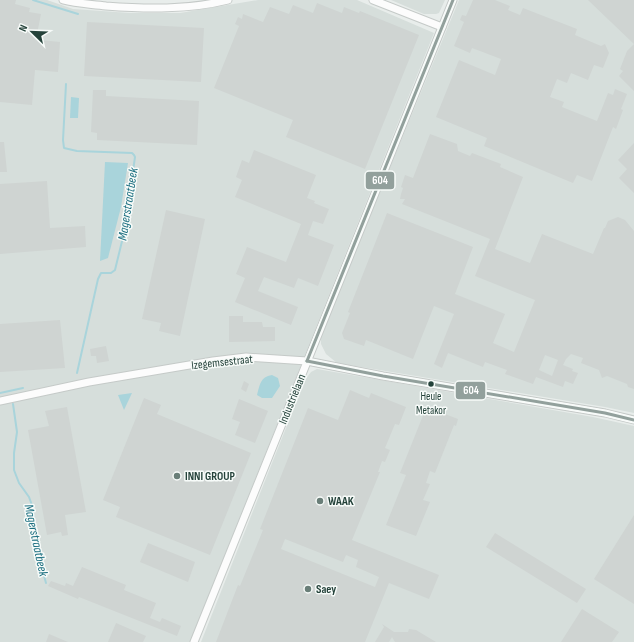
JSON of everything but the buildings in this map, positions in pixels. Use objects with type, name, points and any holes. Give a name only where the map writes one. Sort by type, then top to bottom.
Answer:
[{"type":"street","points":[[64,0],[74,3],[137,9],[214,3],[228,0]]},
{"type":"street","points":[[373,0],[442,27]]},
{"type":"street","name":"Industrielaan","points":[[194,642],[453,0]]},
{"type":"street","name":"Izegemsestraat","points":[[0,401],[89,382],[213,361],[246,357],[307,361],[383,376],[605,413],[634,420]]},
{"type":"shaded area","points":[[0,0],[47,0],[73,9],[130,13],[180,13],[258,0],[357,0],[434,33],[190,642],[0,642]]},
{"type":"shaded area","points":[[391,0],[445,0],[439,13],[424,14]]},
{"type":"shaded area","points":[[459,0],[634,0],[634,413],[337,363],[326,354],[321,344],[321,335]]},
{"type":"shaded area","points":[[317,369],[593,417],[634,426],[634,642],[201,642],[305,380],[311,372]]},
{"type":"water","points":[[71,97],[79,98],[78,118],[70,118]]},
{"type":"water","points":[[105,162],[128,163],[121,207],[108,258],[100,261]]},
{"type":"water","points":[[272,375],[278,378],[280,386],[272,398],[262,398],[257,395],[260,385],[265,378]]},
{"type":"water","points":[[132,393],[124,410],[118,395]]},
{"type":"waterway","points":[[33,0],[78,14]]},
{"type":"waterway","name":"Magerstraatbeek","points":[[66,84],[63,140],[64,148],[77,151],[132,153],[135,157],[124,233],[115,270],[111,273],[101,273],[98,279],[77,373]]},
{"type":"waterway","points":[[0,393],[23,388]]},
{"type":"waterway","name":"Magerstraatbeek","points":[[13,404],[17,432],[14,453],[14,470],[19,483],[29,497],[33,508],[36,546],[46,583]]},
{"type":"transit line","name":"604","points":[[307,361],[453,0]]},
{"type":"transit line","name":"604","points":[[307,361],[383,376],[605,413],[634,420]]},
{"type":"place","name":"Heule Metakor","points":[[431,384]]},
{"type":"place","name":"INNI GROUP","points":[[177,476]]},
{"type":"place","name":"WAAK","points":[[320,501]]},
{"type":"place","name":"Saey","points":[[308,589]]}]
